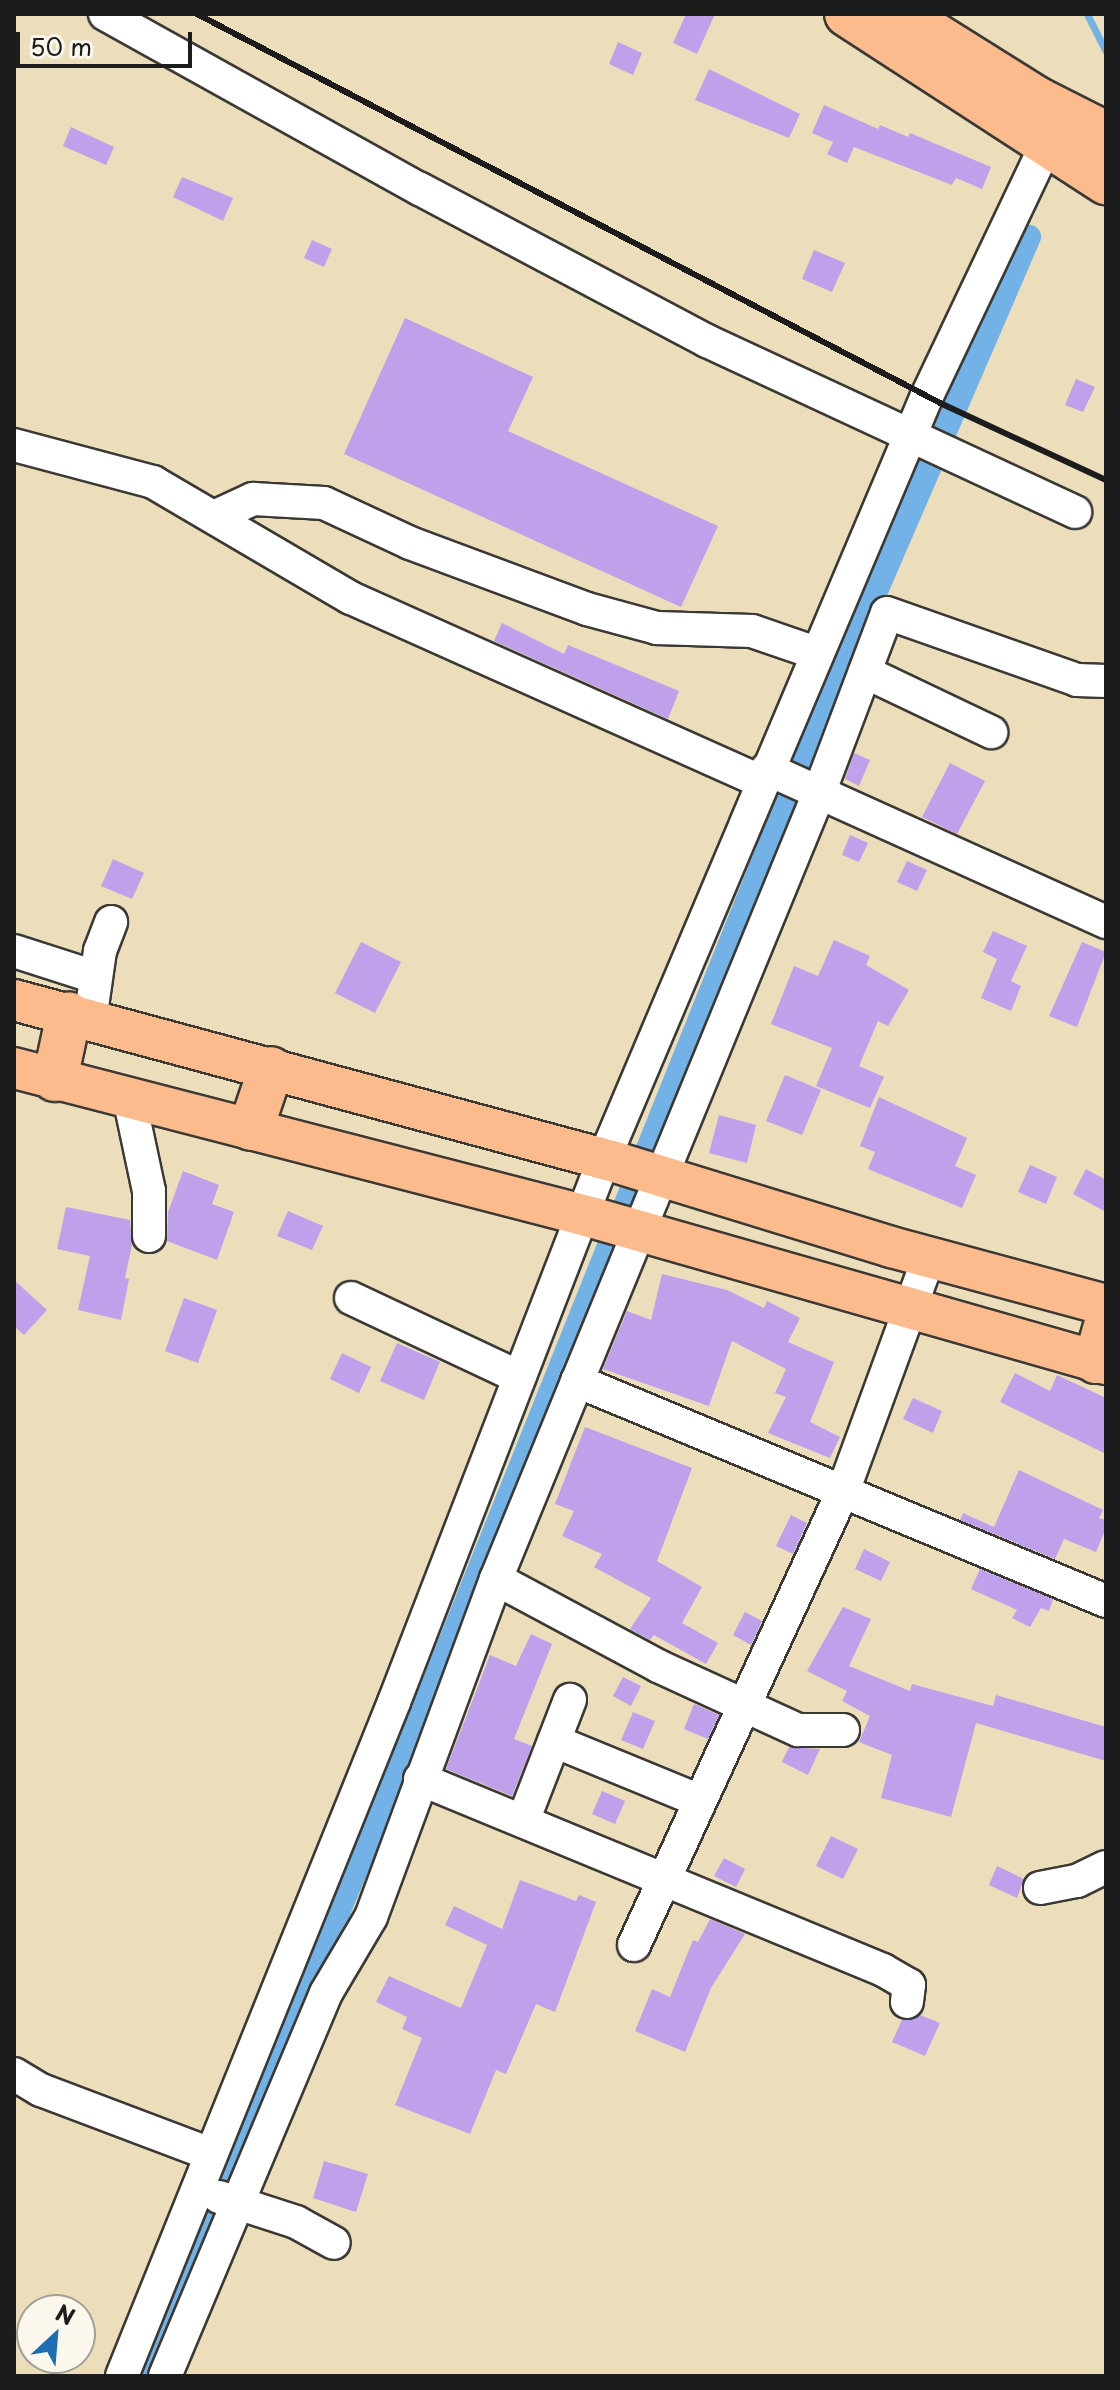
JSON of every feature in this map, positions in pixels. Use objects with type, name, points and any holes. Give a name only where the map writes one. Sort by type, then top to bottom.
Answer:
[{"type":"highway","points":[[847,14],[1082,126]]},
{"type":"highway","points":[[901,14],[1082,126],[1106,182]]},
{"type":"highway","points":[[35,1074],[80,1018]]},
{"type":"highway","points":[[251,1128],[271,1069]]},
{"type":"main road","points":[[14,1000],[632,1167],[929,1257],[1106,1305]]},
{"type":"main road","points":[[35,1074],[609,1222],[911,1311],[1103,1350]]},
{"type":"street","points":[[105,14],[420,189],[693,333],[1075,512]]},
{"type":"street","points":[[165,2376],[216,2195],[210,2154],[394,1702],[519,1377],[609,1222],[632,1167],[814,791],[844,652],[924,443],[1082,126]]},
{"type":"street","points":[[14,445],[153,482],[216,516],[351,598],[768,775],[814,791],[1106,922]]},
{"type":"street","points":[[216,516],[253,499],[324,503],[410,543],[587,609],[657,628],[752,631],[844,652],[991,732]]},
{"type":"street","points":[[122,2376],[216,2195],[371,1917],[496,1579],[577,1381],[609,1222],[632,1167],[768,775],[844,652],[887,613],[1077,680],[1106,681]]},
{"type":"street","points":[[80,1018],[111,922]]},
{"type":"street","points":[[14,951],[95,977]]},
{"type":"street","points":[[129,1097],[149,1191],[149,1236]]},
{"type":"street","points":[[634,1945],[742,1702],[844,1489],[929,1257]]},
{"type":"street","points":[[351,1298],[519,1377]]},
{"type":"street","points":[[577,1381],[844,1489],[1106,1601]]},
{"type":"street","points":[[496,1579],[658,1666],[798,1730],[843,1730]]},
{"type":"street","points":[[523,1821],[570,1700]]},
{"type":"street","points":[[554,1741],[698,1800]]},
{"type":"street","points":[[420,1779],[900,1978],[909,1985],[907,2002]]},
{"type":"street","points":[[1040,1888],[1077,1881],[1106,1867]]},
{"type":"street","points":[[14,2074],[41,2090],[210,2154]]},
{"type":"street","points":[[216,2195],[296,2222],[334,2243]]},
{"type":"building","points":[[686,14],[715,14],[697,54],[673,43]]},
{"type":"building","points":[[618,42],[642,53],[633,75],[609,64]]},
{"type":"building","points":[[709,69],[800,114],[789,138],[695,100]]},
{"type":"building","points":[[824,105],[878,129],[880,125],[908,137],[910,133],[991,167],[982,189],[956,178],[952,185],[854,147],[847,163],[827,154],[833,142],[812,133]]},
{"type":"building","points":[[71,127],[114,147],[106,165],[63,146]]},
{"type":"building","points":[[182,177],[233,198],[223,221],[173,197]]},
{"type":"building","points":[[312,240],[332,249],[324,267],[304,258]]},
{"type":"building","points":[[814,250],[845,263],[832,292],[802,279]]},
{"type":"building","points":[[405,318],[533,377],[508,431],[718,526],[681,607],[344,454]]},
{"type":"building","points":[[1076,379],[1095,387],[1083,412],[1065,405]]},
{"type":"building","points":[[502,623],[564,654],[568,645],[679,691],[668,719],[494,641]]},
{"type":"building","points":[[854,753],[870,760],[859,786],[845,779]]},
{"type":"building","points":[[950,763],[985,781],[957,834],[922,817]]},
{"type":"building","points":[[850,835],[868,843],[859,862],[842,855]]},
{"type":"building","points":[[113,859],[144,873],[132,899],[101,886]]},
{"type":"building","points":[[907,861],[927,870],[917,891],[897,882]]},
{"type":"building","points":[[993,931],[1027,946],[1011,981],[1021,986],[1011,1011],[981,998],[997,959],[983,952]]},
{"type":"building","points":[[834,940],[870,956],[866,965],[909,990],[888,1026],[878,1021],[859,1066],[884,1077],[870,1108],[816,1086],[832,1048],[771,1024],[794,966],[818,976]]},
{"type":"building","points":[[361,942],[401,962],[375,1013],[335,993]]},
{"type":"building","points":[[1082,942],[1106,952],[1077,1027],[1049,1016]]},
{"type":"building","points":[[785,1075],[821,1090],[802,1135],[766,1121]]},
{"type":"building","points":[[879,1097],[967,1138],[955,1166],[976,1175],[962,1208],[868,1169],[875,1152],[860,1146]]},
{"type":"building","points":[[719,1115],[756,1125],[747,1163],[709,1153]]},
{"type":"building","points":[[1030,1165],[1057,1177],[1046,1204],[1018,1192]]},
{"type":"building","points":[[1086,1169],[1106,1180],[1106,1212],[1073,1194]]},
{"type":"building","points":[[183,1171],[219,1185],[212,1204],[234,1212],[217,1260],[167,1241],[168,1212]]},
{"type":"building","points":[[66,1207],[130,1220],[132,1245],[125,1278],[129,1279],[121,1320],[78,1310],[90,1256],[57,1249]]},
{"type":"building","points":[[288,1211],[323,1226],[312,1250],[277,1236]]},
{"type":"building","points":[[662,1274],[727,1290],[764,1308],[767,1301],[800,1318],[788,1342],[834,1362],[810,1422],[840,1437],[830,1458],[768,1433],[786,1397],[775,1393],[786,1369],[732,1341],[709,1406],[603,1369],[627,1311],[651,1320]]},
{"type":"building","points":[[14,1280],[47,1310],[24,1335],[14,1326]]},
{"type":"building","points":[[184,1298],[217,1310],[198,1363],[165,1351]]},
{"type":"building","points":[[397,1343],[440,1362],[424,1400],[380,1381]]},
{"type":"building","points":[[342,1353],[371,1367],[359,1393],[330,1379]]},
{"type":"building","points":[[1015,1373],[1050,1391],[1057,1375],[1106,1398],[1106,1454],[1000,1402]]},
{"type":"building","points":[[913,1398],[942,1411],[933,1433],[903,1419]]},
{"type":"building","points":[[585,1427],[692,1468],[657,1561],[702,1587],[682,1623],[718,1643],[706,1664],[654,1635],[650,1640],[630,1629],[651,1598],[594,1567],[602,1554],[562,1536],[574,1511],[555,1504]]},
{"type":"building","points":[[1019,1470],[1103,1510],[1099,1518],[1106,1520],[1106,1528],[1096,1552],[1064,1539],[1055,1559],[960,1520],[963,1513],[994,1527]]},
{"type":"building","points":[[791,1515],[807,1523],[793,1554],[776,1546]]},
{"type":"building","points":[[864,1549],[890,1562],[881,1581],[855,1569]]},
{"type":"building","points":[[980,1569],[1053,1599],[1049,1611],[1041,1608],[1030,1627],[1012,1618],[1017,1610],[971,1589]]},
{"type":"building","points":[[843,1607],[871,1619],[849,1666],[910,1691],[912,1684],[993,1706],[996,1695],[1106,1727],[1106,1761],[976,1723],[951,1817],[881,1798],[892,1755],[859,1742],[870,1716],[842,1701],[847,1691],[807,1671]]},
{"type":"building","points":[[745,1612],[762,1621],[751,1645],[733,1635]]},
{"type":"building","points":[[531,1634],[552,1644],[514,1739],[532,1746],[512,1796],[446,1769],[490,1655],[516,1666]]},
{"type":"building","points":[[623,1677],[641,1686],[631,1706],[613,1696]]},
{"type":"building","points":[[694,1704],[719,1715],[708,1739],[684,1729]]},
{"type":"building","points":[[633,1712],[655,1721],[643,1749],[621,1740]]},
{"type":"building","points":[[789,1747],[820,1749],[808,1775],[782,1762]]},
{"type":"building","points":[[602,1791],[625,1801],[615,1824],[592,1814]]},
{"type":"building","points":[[831,1836],[858,1849],[843,1879],[816,1866]]},
{"type":"building","points":[[724,1858],[745,1869],[736,1887],[714,1876]]},
{"type":"building","points":[[997,1866],[1024,1879],[1017,1898],[989,1885]]},
{"type":"building","points":[[520,1880],[576,1901],[579,1895],[596,1902],[555,2012],[536,2004],[506,2074],[496,2070],[470,2134],[395,2105],[422,2038],[402,2029],[407,2017],[376,2002],[389,1976],[461,2008],[487,1945],[445,1925],[454,1906],[502,1929]]},
{"type":"building","points":[[710,1919],[745,1934],[711,1988],[685,2052],[635,2031],[652,1989],[670,1997],[693,1940],[698,1942]]},
{"type":"building","points":[[920,2015],[940,2023],[925,2056],[892,2042],[902,2020]]},
{"type":"building","points":[[324,2161],[368,2174],[356,2212],[313,2198]]},
{"type":"waterway","points":[[1087,14],[1106,52]]},
{"type":"waterway","points":[[144,2376],[427,1700],[813,737],[1029,237]]},
{"type":"railway","points":[[197,14],[940,403],[1106,480]]}]
